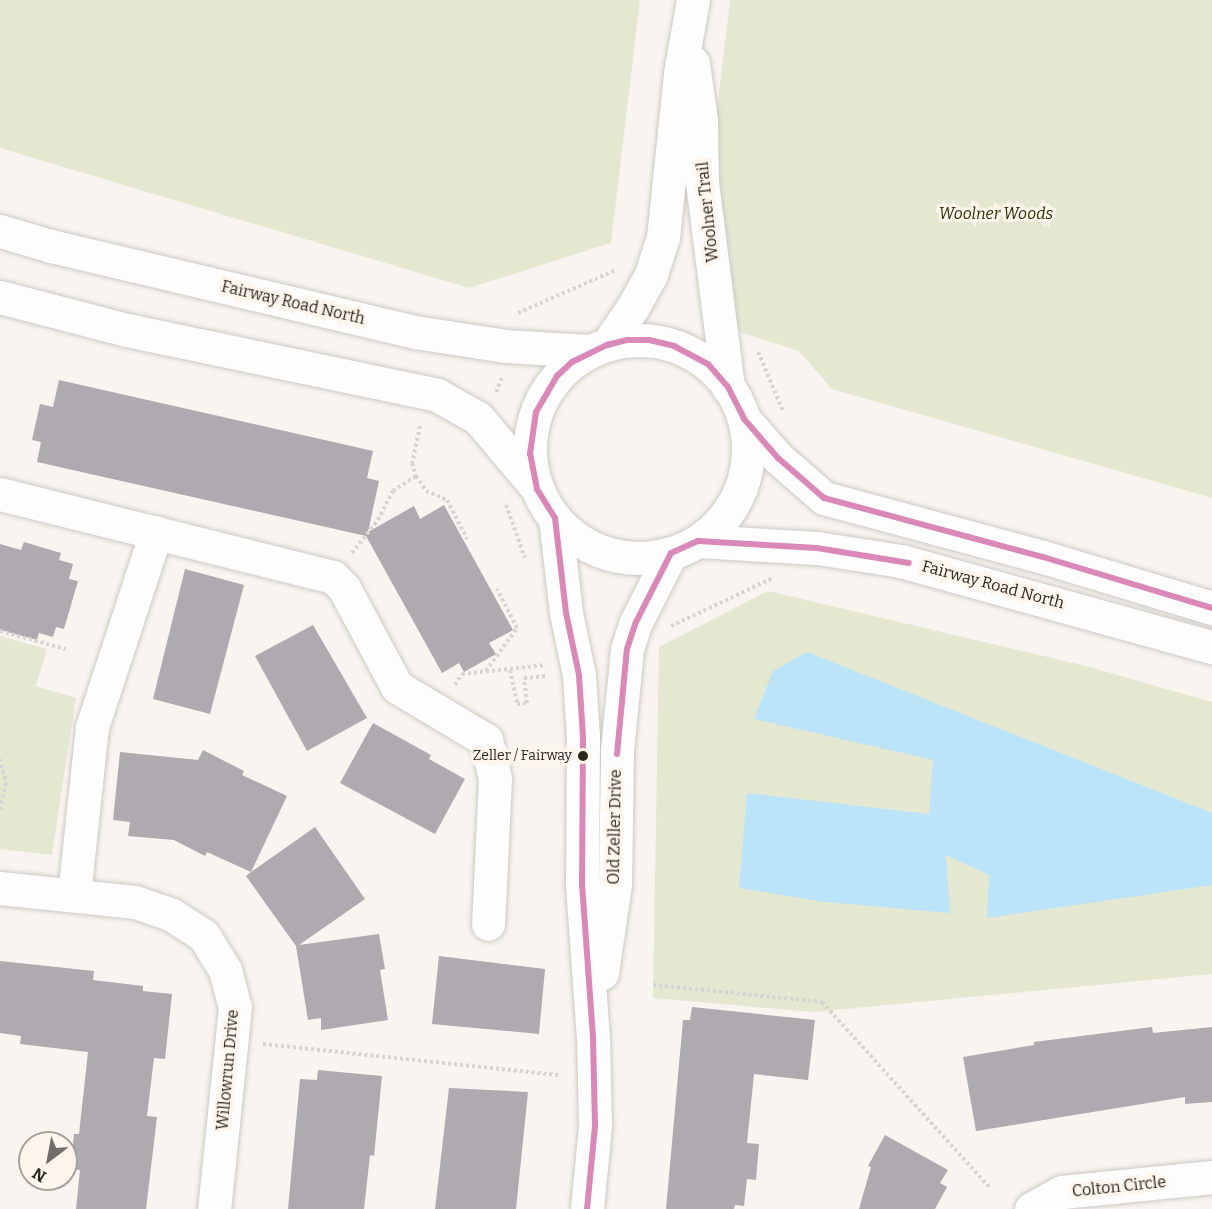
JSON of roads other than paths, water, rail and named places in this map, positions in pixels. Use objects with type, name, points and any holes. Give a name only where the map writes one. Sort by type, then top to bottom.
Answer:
[{"type":"main road","name":"Woolner Trail","points":[[598,348],[646,282],[663,238],[680,73],[693,0]]},
{"type":"main road","name":"Woolner Trail","points":[[688,38],[698,89],[702,182],[728,387]]},
{"type":"main road","name":"Fairway Road North","points":[[0,231],[51,246],[415,332],[505,346],[598,348]]},
{"type":"main road","points":[[0,297],[115,327],[437,395],[478,418],[537,489],[555,518]]},
{"type":"main road","points":[[537,489],[530,454],[531,433],[536,412],[557,376],[598,348],[627,340],[649,340],[675,346],[708,364],[728,387],[744,418],[778,458],[824,498],[1043,556],[1212,608]]},
{"type":"main road","points":[[685,547],[719,523],[736,499],[747,468],[748,443],[744,418]]},
{"type":"main road","points":[[0,494],[333,577],[344,588],[397,687],[486,740],[495,778],[488,924]]},
{"type":"main road","name":"Fairway Road North","points":[[555,518],[573,536],[594,548],[627,557],[685,547],[817,548],[901,561],[1212,647]]},
{"type":"main road","name":"Old Zeller Drive","points":[[555,518],[566,614],[579,675],[583,737],[582,885],[593,1037],[595,1126],[587,1209]]},
{"type":"main road","points":[[74,895],[92,727],[156,532]]},
{"type":"main road","name":"Old Zeller Drive","points":[[593,1037],[615,884],[617,750],[627,649],[636,622],[685,547]]},
{"type":"main road","name":"Willowrun Drive","points":[[0,888],[135,902],[172,915],[204,936],[225,970],[235,1007],[214,1209]]},
{"type":"main road","name":"Colton Circle","points":[[1031,1209],[1062,1192],[1212,1178]]},
{"type":"water","points":[[807,652],[1212,813],[1212,885],[987,918],[989,875],[946,855],[950,913],[825,902],[739,888],[747,793],[929,814],[933,760],[754,719],[773,671]]},
{"type":"place","name":"Zeller / Fairway","points":[[583,756]]},
{"type":"park label","name":"Woolner Woods","points":[[996,214]]}]
